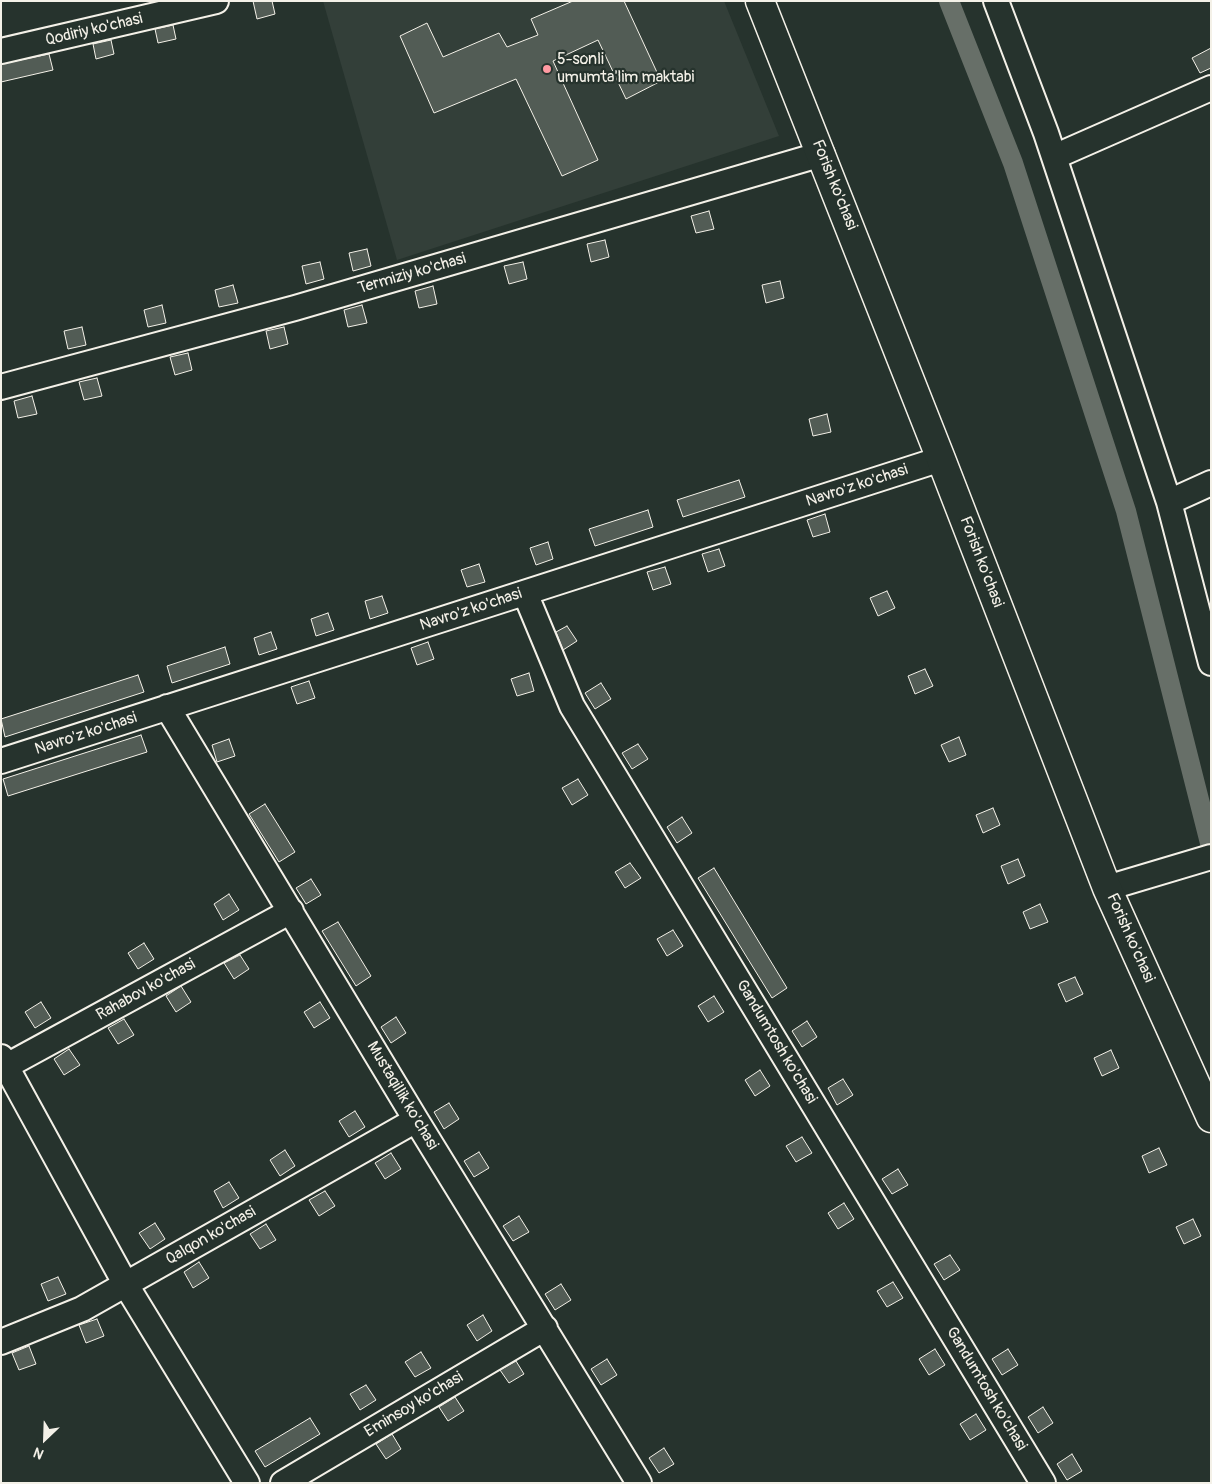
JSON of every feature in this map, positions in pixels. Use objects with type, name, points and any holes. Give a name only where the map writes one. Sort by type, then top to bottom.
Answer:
[{"type":"main road","name":"Forish ko'chasi","points":[[760,1],[822,154],[1107,888],[1211,1118]]},
{"type":"street","name":"Qodiriy ko'chasi","points":[[1,51],[216,1]]},
{"type":"street","points":[[996,1],[1054,157],[1169,502],[1211,663]]},
{"type":"street","points":[[1054,157],[1211,88]]},
{"type":"street","name":"Termiziy ko'chasi","points":[[1,387],[295,308],[822,154]]},
{"type":"street","name":"Navro'z ko'chasi","points":[[1,761],[941,459]]},
{"type":"street","points":[[1169,502],[1211,483]]},
{"type":"street","name":"Gandumtosh ko'chasi","points":[[526,593],[572,706],[1042,1483]]},
{"type":"street","name":"Mustaqillik ko'chasi","points":[[167,707],[416,1120],[639,1483]]},
{"type":"street","points":[[1107,888],[1211,857]]},
{"type":"street","name":"Rahabov ko'chasi","points":[[3,1065],[291,911]]},
{"type":"street","points":[[3,1065],[126,1284],[247,1483]]},
{"type":"street","name":"Qalqon ko'chasi","points":[[1,1342],[82,1309],[416,1120]]},
{"type":"street","name":"Eminsoy ko'chasi","points":[[283,1483],[545,1328]]},
{"type":"shaded area","name":"5-sonli umumta'lim maktabi","points":[[323,1],[724,1],[779,136],[397,260]]},
{"type":"building","points":[[253,1],[272,1],[275,14],[257,19]]},
{"type":"building","points":[[573,1],[624,1],[661,81],[626,99],[598,40],[553,61],[598,160],[562,176],[516,79],[434,113],[400,36],[427,23],[443,57],[499,33],[507,47],[538,35],[531,19]]},
{"type":"building","points":[[173,25],[176,39],[158,43],[155,29]]},
{"type":"building","points":[[111,40],[114,54],[96,59],[93,44]]},
{"type":"building","points":[[1211,48],[1211,68],[1200,73],[1192,58]]},
{"type":"building","points":[[49,54],[53,70],[1,82],[1,64]]},
{"type":"building","points":[[709,211],[714,229],[696,233],[691,216]]},
{"type":"building","points":[[605,240],[609,257],[591,262],[587,244]]},
{"type":"building","points":[[367,249],[371,266],[353,271],[349,253]]},
{"type":"building","points":[[320,262],[324,279],[306,284],[302,266]]},
{"type":"building","points":[[523,262],[527,279],[509,284],[504,266]]},
{"type":"building","points":[[780,281],[784,298],[766,303],[762,285]]},
{"type":"building","points":[[233,285],[238,303],[219,307],[215,290]]},
{"type":"building","points":[[433,286],[437,304],[419,308],[415,291]]},
{"type":"building","points":[[162,305],[166,323],[148,327],[144,310]]},
{"type":"building","points":[[362,305],[367,323],[348,327],[344,310]]},
{"type":"building","points":[[82,327],[86,345],[68,349],[64,331]]},
{"type":"building","points":[[284,327],[288,344],[270,349],[266,331]]},
{"type":"building","points":[[188,353],[192,370],[175,375],[170,357]]},
{"type":"building","points":[[97,378],[102,396],[84,400],[79,382]]},
{"type":"building","points":[[32,396],[37,414],[18,418],[14,401]]},
{"type":"building","points":[[827,414],[831,432],[813,436],[809,419]]},
{"type":"building","points":[[739,480],[745,497],[683,517],[677,500]]},
{"type":"building","points":[[648,510],[653,527],[595,546],[589,529]]},
{"type":"building","points":[[825,514],[830,532],[813,537],[807,520]]},
{"type":"building","points":[[548,542],[553,559],[536,565],[530,548]]},
{"type":"building","points":[[719,549],[725,566],[708,572],[702,554]]},
{"type":"building","points":[[479,564],[485,582],[467,587],[461,570]]},
{"type":"building","points":[[665,567],[671,584],[653,590],[647,572]]},
{"type":"building","points":[[887,591],[895,608],[878,616],[870,598]]},
{"type":"building","points":[[382,596],[388,613],[370,619],[365,601]]},
{"type":"building","points":[[328,613],[334,630],[316,636],[311,619]]},
{"type":"building","points":[[567,626],[577,641],[563,650],[556,632]]},
{"type":"building","points":[[271,632],[277,649],[259,655],[254,638]]},
{"type":"building","points":[[428,642],[434,659],[417,665],[411,648]]},
{"type":"building","points":[[225,647],[230,664],[172,683],[167,666]]},
{"type":"building","points":[[925,669],[933,686],[915,694],[908,676]]},
{"type":"building","points":[[529,673],[534,691],[517,696],[511,679]]},
{"type":"building","points":[[138,675],[144,692],[5,737],[1,719]]},
{"type":"building","points":[[309,681],[315,698],[297,704],[291,687]]},
{"type":"building","points":[[601,683],[611,699],[595,709],[585,693]]},
{"type":"building","points":[[141,735],[147,752],[8,796],[3,779]]},
{"type":"building","points":[[959,737],[966,755],[949,762],[941,745]]},
{"type":"building","points":[[229,739],[235,756],[217,762],[212,745]]},
{"type":"building","points":[[638,744],[648,759],[632,769],[622,753]]},
{"type":"building","points":[[578,779],[588,795],[572,805],[562,788]]},
{"type":"building","points":[[265,804],[295,852],[279,862],[249,814]]},
{"type":"building","points":[[993,808],[1000,825],[983,833],[976,815]]},
{"type":"building","points":[[682,817],[692,833],[677,843],[667,827]]},
{"type":"building","points":[[1018,859],[1025,876],[1008,884],[1001,866]]},
{"type":"building","points":[[630,863],[641,878],[625,888],[615,872]]},
{"type":"building","points":[[714,868],[787,988],[772,998],[698,878]]},
{"type":"building","points":[[311,879],[321,895],[306,904],[296,888]]},
{"type":"building","points":[[229,894],[239,910],[223,920],[214,904]]},
{"type":"building","points":[[1040,904],[1048,922],[1030,929],[1023,912]]},
{"type":"building","points":[[338,922],[371,976],[356,986],[322,931]]},
{"type":"building","points":[[673,930],[683,946],[667,956],[657,939]]},
{"type":"building","points":[[144,943],[154,959],[138,969],[128,953]]},
{"type":"building","points":[[240,955],[249,969],[234,979],[224,963]]},
{"type":"building","points":[[1075,977],[1083,994],[1066,1002],[1058,984]]},
{"type":"building","points":[[181,986],[191,1002],[176,1012],[166,996]]},
{"type":"building","points":[[714,996],[724,1012],[708,1022],[698,1006]]},
{"type":"building","points":[[41,1002],[51,1018],[35,1028],[25,1012]]},
{"type":"building","points":[[320,1002],[330,1018],[314,1028],[304,1012]]},
{"type":"building","points":[[396,1017],[406,1033],[391,1043],[381,1027]]},
{"type":"building","points":[[124,1019],[134,1035],[118,1044],[108,1028]]},
{"type":"building","points":[[807,1021],[817,1037],[802,1047],[792,1031]]},
{"type":"building","points":[[69,1049],[80,1065],[64,1075],[54,1059]]},
{"type":"building","points":[[1111,1050],[1119,1068],[1102,1076],[1094,1058]]},
{"type":"building","points":[[760,1070],[770,1086],[755,1096],[745,1080]]},
{"type":"building","points":[[843,1079],[853,1095],[837,1105],[828,1088]]},
{"type":"building","points":[[449,1103],[459,1119],[444,1129],[434,1112]]},
{"type":"building","points":[[355,1111],[365,1127],[349,1137],[339,1121]]},
{"type":"building","points":[[802,1137],[812,1153],[796,1162],[786,1146]]},
{"type":"building","points":[[1159,1148],[1167,1165],[1149,1173],[1142,1156]]},
{"type":"building","points":[[285,1150],[295,1166],[280,1176],[270,1160]]},
{"type":"building","points":[[479,1152],[489,1168],[474,1177],[464,1161]]},
{"type":"building","points":[[391,1153],[401,1169],[385,1179],[375,1163]]},
{"type":"building","points":[[898,1169],[908,1185],[892,1194],[882,1179]]},
{"type":"building","points":[[229,1182],[239,1198],[223,1208],[214,1191]]},
{"type":"building","points":[[325,1191],[335,1206],[319,1216],[309,1200]]},
{"type":"building","points":[[844,1203],[854,1219],[838,1229],[828,1213]]},
{"type":"building","points":[[519,1216],[529,1232],[513,1241],[503,1226]]},
{"type":"building","points":[[1193,1219],[1201,1236],[1184,1244],[1176,1227]]},
{"type":"building","points":[[155,1223],[165,1239],[150,1249],[139,1233]]},
{"type":"building","points":[[266,1224],[276,1240],[260,1249],[250,1234]]},
{"type":"building","points":[[950,1255],[960,1270],[944,1280],[934,1264]]},
{"type":"building","points":[[199,1262],[209,1278],[193,1288],[184,1272]]},
{"type":"building","points":[[58,1277],[66,1294],[48,1301],[41,1284]]},
{"type":"building","points":[[893,1282],[903,1298],[887,1307],[877,1291]]},
{"type":"building","points":[[561,1284],[571,1300],[555,1310],[545,1294]]},
{"type":"building","points":[[483,1315],[492,1331],[477,1341],[467,1325]]},
{"type":"building","points":[[97,1319],[104,1336],[86,1343],[79,1325]]},
{"type":"building","points":[[29,1346],[36,1364],[19,1370],[12,1353]]},
{"type":"building","points":[[935,1349],[945,1365],[929,1375],[919,1359]]},
{"type":"building","points":[[1008,1349],[1018,1365],[1002,1375],[992,1359]]},
{"type":"building","points":[[421,1352],[431,1368],[415,1377],[405,1362]]},
{"type":"building","points":[[607,1359],[617,1375],[601,1385],[591,1369]]},
{"type":"building","points":[[516,1361],[524,1374],[509,1383],[500,1370]]},
{"type":"building","points":[[366,1385],[376,1400],[360,1410],[350,1394]]},
{"type":"building","points":[[455,1397],[464,1411],[448,1421],[439,1407]]},
{"type":"building","points":[[1043,1407],[1053,1423],[1038,1433],[1028,1417]]},
{"type":"building","points":[[976,1414],[986,1430],[970,1440],[960,1424]]},
{"type":"building","points":[[310,1418],[320,1434],[265,1467],[255,1451]]},
{"type":"building","points":[[392,1434],[401,1449],[386,1459],[376,1444]]},
{"type":"building","points":[[664,1448],[674,1464],[659,1473],[649,1458]]},
{"type":"building","points":[[1072,1454],[1082,1471],[1067,1480],[1057,1464]]},
{"type":"waterway","points":[[949,1],[1013,163],[1126,511],[1211,847]]},
{"type":"place","name":"5-sonli umumta'lim maktabi","points":[[547,69]]}]
